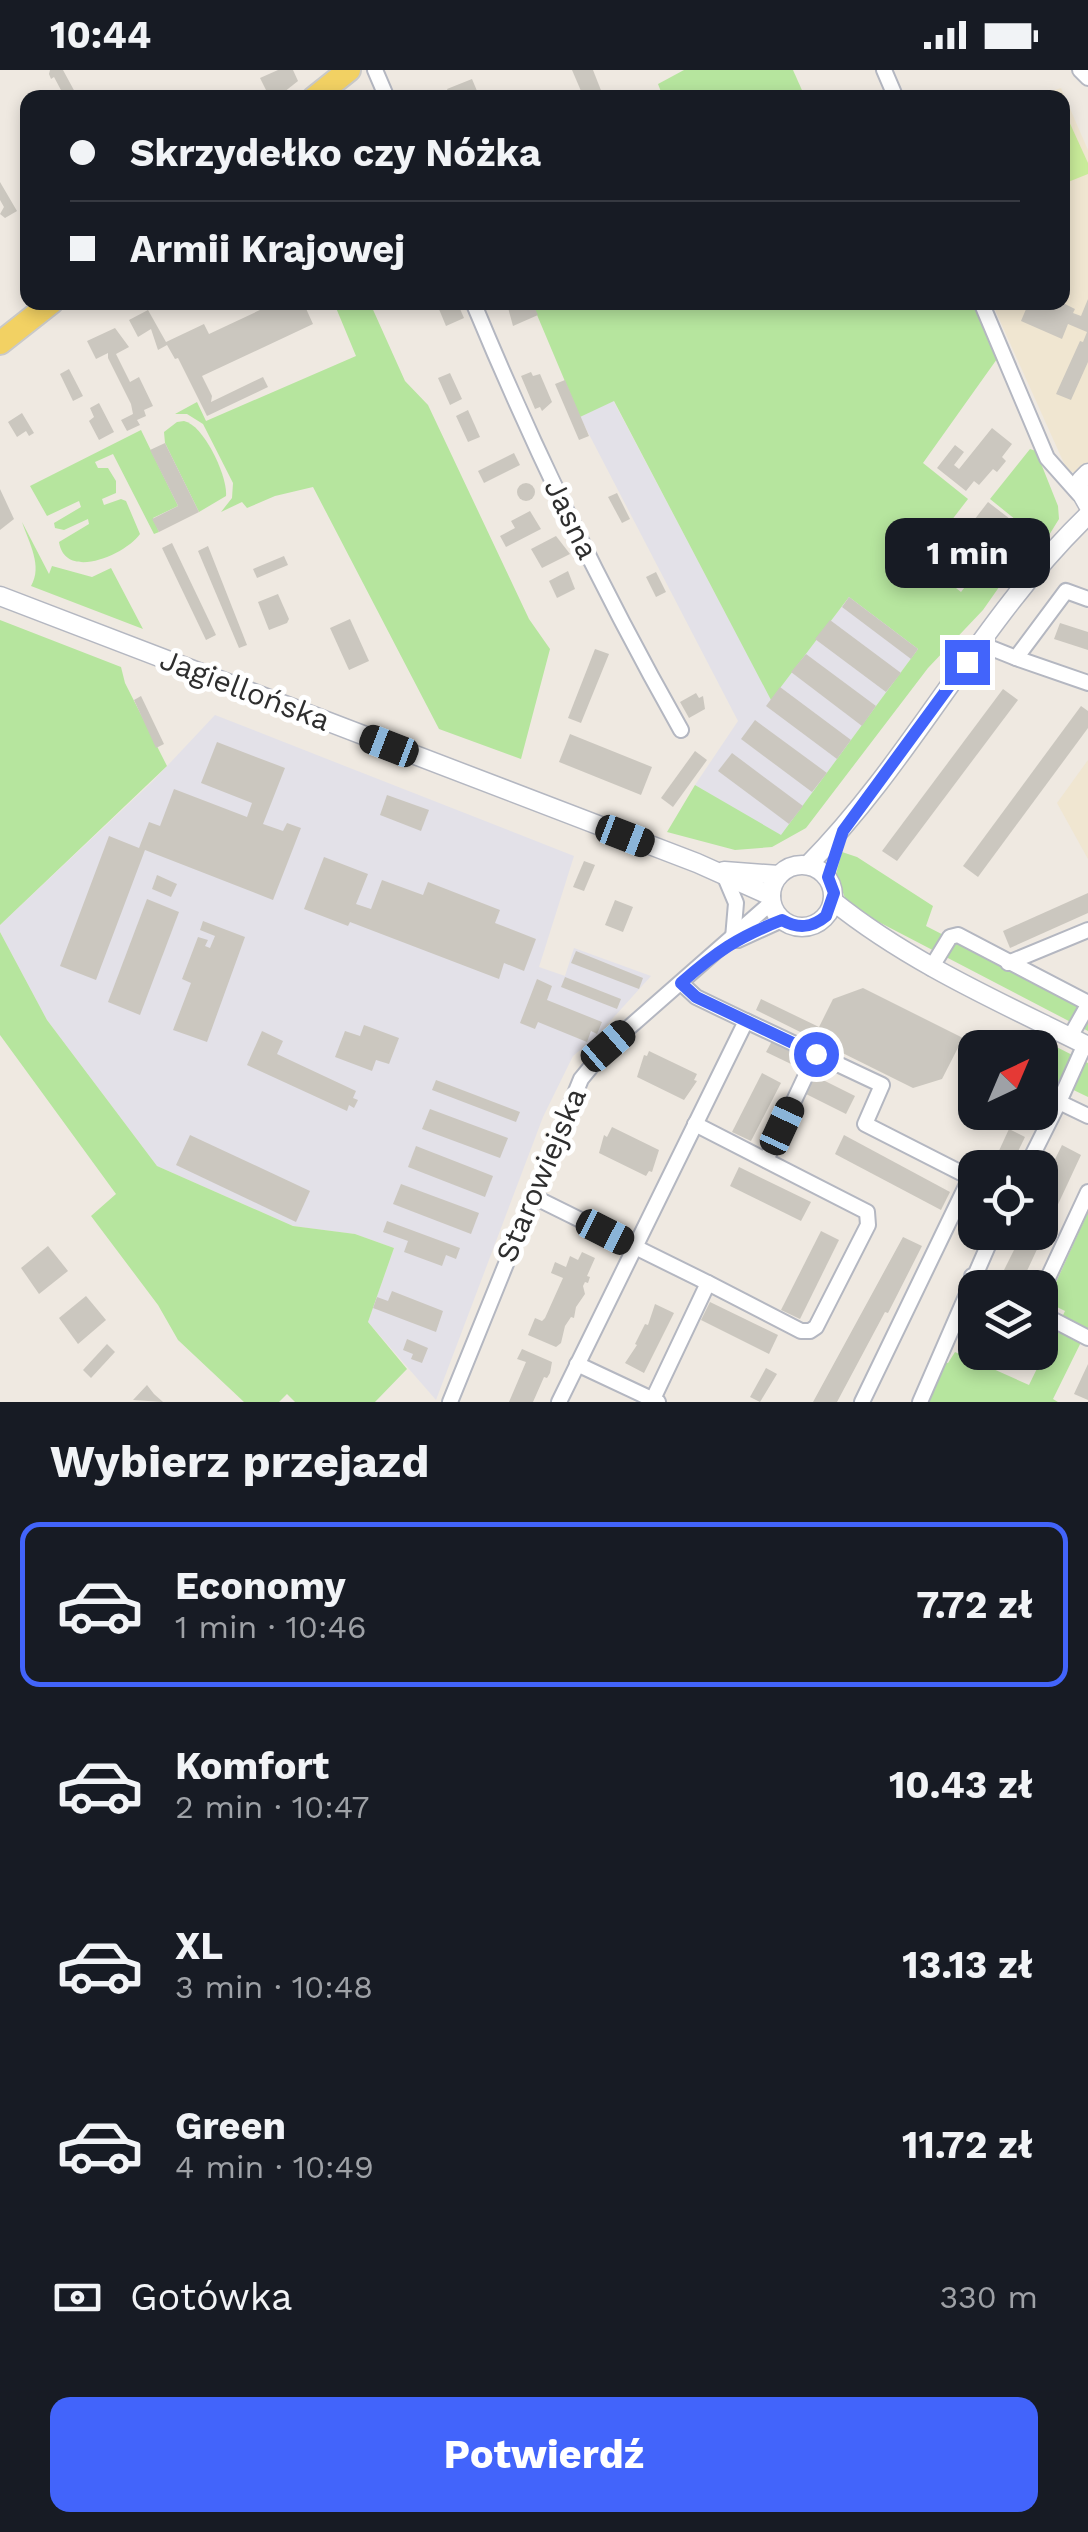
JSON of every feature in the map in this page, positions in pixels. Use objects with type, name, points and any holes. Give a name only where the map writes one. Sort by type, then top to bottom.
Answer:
[{"type":"main road","points":[[324,90],[349,70]]},
{"type":"main road","points":[[0,344],[42,310]]},
{"type":"street","points":[[1080,70],[1088,78]]},
{"type":"street","name":"Jasna","points":[[476,310],[511,394],[616,614],[681,730]]},
{"type":"street","points":[[877,936],[832,922],[801,927],[782,920],[771,899],[778,875],[787,868],[808,865],[843,831],[1062,540],[1085,495],[1055,470],[1047,458],[983,310]]},
{"type":"street","points":[[1016,658],[1066,591],[1088,599]]},
{"type":"street","name":"Jagiellońska","points":[[0,596],[720,874],[771,899]]},
{"type":"street","points":[[980,644],[1088,683]]},
{"type":"street","points":[[843,831],[828,877],[833,902],[877,936],[931,968],[1081,1042]]},
{"type":"street","points":[[808,865],[828,877]]},
{"type":"street","points":[[720,874],[736,903],[728,942]]},
{"type":"street","name":"Jagiellońska","points":[[720,874],[778,875]]},
{"type":"street","name":"Starowiejska","points":[[450,1402],[572,1095],[586,1070],[771,899]]},
{"type":"street","points":[[820,922],[833,902]]},
{"type":"street","points":[[728,942],[782,920]]},
{"type":"street","points":[[1008,964],[1088,930]]},
{"type":"street","points":[[931,968],[950,937],[958,935],[1088,1004],[1081,1042],[1058,1102],[1088,1116]]},
{"type":"street","points":[[681,983],[696,997],[882,1085],[864,1124],[958,1172]]},
{"type":"street","points":[[559,1402],[746,1021]]},
{"type":"street","points":[[766,1160],[816,1054]]},
{"type":"street","points":[[532,1196],[800,1331],[810,1331],[816,1327],[868,1225],[867,1212],[696,1124]]},
{"type":"street","points":[[1052,1270],[1088,1192]]},
{"type":"street","points":[[862,1402],[958,1207]]},
{"type":"street","points":[[577,1364],[656,1400],[708,1284]]},
{"type":"street","points":[[920,1402],[958,1310]]},
{"type":"street","points":[[1058,1322],[1088,1338]]},
{"type":"shaded area","points":[[1070,109],[1088,150],[1088,462],[1079,474],[1067,470],[995,310],[1070,310]]},
{"type":"shaded area","points":[[613,400],[771,699],[849,597],[918,649],[781,836],[695,785],[738,721],[580,417]]},
{"type":"shaded area","points":[[215,715],[574,856],[539,967],[565,976],[574,948],[651,976],[595,1038],[573,1056],[543,1117],[436,1400],[368,1322],[394,1248],[355,1234],[293,1226],[157,1166],[47,1020],[0,932],[0,925],[153,781]]},
{"type":"shaded area","points":[[1088,760],[1088,859],[1057,803]]},
{"type":"green space","points":[[684,70],[793,70],[802,90],[660,90],[658,84]]},
{"type":"green space","points":[[1070,124],[1088,163],[1088,174],[1070,181]]},
{"type":"green space","points":[[337,310],[373,310],[405,381],[428,405],[529,619],[550,649],[521,759],[439,729],[313,487],[247,508],[242,502],[221,512],[232,498],[233,483],[203,424],[187,414],[175,414],[197,402],[206,421],[356,356]]},
{"type":"green space","points":[[535,310],[976,310],[997,359],[923,463],[968,499],[921,560],[961,592],[1016,520],[990,499],[1030,449],[1036,451],[1058,506],[1059,519],[1046,540],[1032,540],[983,610],[928,668],[806,828],[772,847],[735,850],[667,832],[695,785],[781,835],[918,649],[849,597],[771,700],[614,401],[580,417]]},
{"type":"green space","points":[[184,421],[207,441],[226,487],[226,496],[199,512],[165,443],[164,432]]},
{"type":"green space","points":[[141,430],[178,506],[153,518],[159,532],[154,534],[113,454],[95,462],[98,468],[108,468],[116,481],[116,493],[102,499],[104,505],[126,501],[140,534],[122,550],[96,561],[72,560],[59,542],[89,524],[88,519],[64,530],[55,528],[54,523],[81,507],[79,501],[47,516],[30,486]]},
{"type":"green space","points":[[22,522],[49,574],[52,566],[92,577],[111,568],[143,629],[31,586],[35,562]]},
{"type":"green space","points":[[0,620],[121,667],[125,683],[167,766],[0,925]]},
{"type":"green space","points":[[842,852],[857,857],[933,906],[926,926],[1088,1009],[1088,1031],[848,906],[836,874]]},
{"type":"green space","points":[[0,932],[47,1020],[157,1166],[293,1226],[355,1234],[394,1248],[368,1322],[407,1369],[375,1402],[295,1402],[287,1394],[279,1402],[244,1402],[178,1340],[158,1305],[91,1216],[116,1194],[0,1035]]},
{"type":"green space","points":[[1058,1048],[1088,1063],[1088,1097],[1059,1083]]},
{"type":"green space","points":[[1088,1212],[1088,1328],[1053,1399],[1058,1402],[926,1402],[942,1361],[948,1363],[955,1352],[958,1370],[995,1370],[1029,1385],[1036,1370],[1058,1370],[1058,1325],[1065,1311],[1058,1308],[1058,1278]]},
{"type":"building","points":[[50,70],[63,70],[74,90],[61,90]]},
{"type":"building","points":[[278,70],[293,70],[298,81],[287,90],[266,90],[260,78]]},
{"type":"building","points":[[572,70],[593,70],[601,90],[581,90]]},
{"type":"building","points":[[472,79],[477,90],[447,90]]},
{"type":"building","points":[[0,182],[17,211],[5,218],[0,214],[4,207]]},
{"type":"building","points":[[1088,299],[1088,362],[1071,400],[1056,394],[1087,332],[1068,324],[1062,339],[1021,321],[1026,310],[1070,310],[1070,306],[1081,316]]},
{"type":"building","points":[[148,310],[166,342],[204,324],[209,334],[260,310],[307,310],[313,324],[202,376],[211,402],[263,377],[268,387],[207,416],[178,358],[167,345],[158,350],[151,329],[138,337],[129,320]]},
{"type":"building","points":[[439,310],[460,310],[464,318],[446,326]]},
{"type":"building","points":[[509,310],[536,310],[538,315],[513,326]]},
{"type":"building","points":[[115,328],[129,347],[116,354],[130,382],[139,377],[153,406],[137,420],[140,425],[127,431],[121,420],[133,414],[131,404],[108,353],[96,359],[87,341]]},
{"type":"building","points":[[69,369],[83,396],[73,401],[60,374]]},
{"type":"building","points":[[531,372],[533,376],[540,374],[552,402],[542,411],[540,407],[535,409],[521,376]]},
{"type":"building","points":[[450,373],[462,399],[450,405],[438,378]]},
{"type":"building","points":[[565,380],[589,436],[579,440],[555,384]]},
{"type":"building","points":[[99,403],[114,432],[99,440],[89,421],[94,417],[90,408]]},
{"type":"building","points":[[468,410],[480,437],[468,442],[456,416]]},
{"type":"building","points":[[22,413],[34,433],[29,436],[26,431],[17,437],[8,422]]},
{"type":"building","points":[[992,428],[1012,444],[1002,457],[1006,461],[997,472],[993,469],[979,485],[974,481],[966,491],[937,468],[955,445],[964,452],[954,465],[959,469]]},
{"type":"building","points":[[165,443],[199,512],[159,532],[152,519],[178,506],[150,450]]},
{"type":"building","points":[[514,453],[520,465],[484,483],[478,471]]},
{"type":"building","points":[[526,483],[535,492],[526,501],[517,492]]},
{"type":"building","points":[[0,489],[14,519],[0,530]]},
{"type":"building","points":[[617,493],[630,519],[622,523],[608,497]]},
{"type":"building","points":[[988,502],[1010,519],[965,576],[944,559]]},
{"type":"building","points":[[530,511],[541,529],[506,547],[500,536],[515,528],[511,521]]},
{"type":"building","points":[[556,536],[570,554],[542,568],[531,549]]},
{"type":"building","points":[[172,543],[216,635],[206,640],[162,548]]},
{"type":"building","points":[[208,546],[247,645],[239,648],[198,551]]},
{"type":"building","points":[[284,556],[288,565],[257,578],[253,569]]},
{"type":"building","points":[[568,571],[575,589],[557,598],[549,581]]},
{"type":"building","points":[[656,572],[666,592],[656,597],[646,577]]},
{"type":"building","points":[[278,594],[289,619],[269,630],[258,602]]},
{"type":"building","points":[[849,597],[918,649],[911,659],[842,607]]},
{"type":"building","points":[[350,619],[369,661],[349,670],[330,628]]},
{"type":"building","points":[[830,620],[901,673],[886,692],[815,639]]},
{"type":"building","points":[[1060,623],[1088,632],[1088,650],[1054,639]]},
{"type":"building","points":[[595,649],[609,654],[581,723],[568,718]]},
{"type":"building","points":[[806,654],[876,706],[862,726],[791,672]]},
{"type":"building","points":[[780,687],[851,740],[837,759],[766,706]]},
{"type":"building","points":[[1003,689],[1018,700],[897,861],[882,851]]},
{"type":"building","points":[[696,693],[699,698],[703,696],[705,709],[689,718],[680,702]]},
{"type":"building","points":[[141,696],[164,744],[156,748],[134,700]]},
{"type":"building","points":[[1081,706],[1088,711],[1088,728],[978,877],[963,866]]},
{"type":"building","points":[[755,720],[827,773],[812,792],[741,739]]},
{"type":"building","points":[[570,734],[652,767],[641,795],[559,762]]},
{"type":"building","points":[[217,742],[285,768],[263,824],[283,831],[287,823],[301,828],[273,900],[145,850],[96,980],[60,966],[109,836],[139,848],[149,822],[160,826],[174,789],[247,817],[252,803],[201,783]]},
{"type":"building","points":[[695,751],[707,760],[673,807],[661,798]]},
{"type":"building","points":[[732,753],[803,806],[789,824],[718,771]]},
{"type":"building","points":[[387,795],[429,810],[421,831],[380,815]]},
{"type":"building","points":[[324,857],[368,874],[356,904],[371,909],[382,880],[423,895],[428,882],[500,910],[495,923],[536,939],[524,971],[504,963],[499,979],[350,922],[348,926],[304,909]]},
{"type":"building","points":[[584,861],[595,865],[584,891],[573,887]]},
{"type":"building","points":[[157,875],[177,884],[171,897],[152,889]]},
{"type":"building","points":[[1088,893],[1088,913],[1010,948],[1003,931]]},
{"type":"building","points":[[147,899],[179,912],[140,1015],[108,1002]]},
{"type":"building","points":[[615,900],[633,907],[623,932],[605,925]]},
{"type":"building","points":[[203,921],[245,937],[207,1042],[173,1030],[191,983],[182,979],[198,937],[208,940],[205,946],[210,948],[215,936],[200,930]]},
{"type":"building","points":[[576,951],[643,978],[639,989],[571,963]]},
{"type":"building","points":[[565,977],[621,999],[617,1009],[561,987]]},
{"type":"building","points":[[537,979],[552,986],[547,1000],[602,1022],[597,1034],[591,1031],[587,1042],[538,1022],[535,1029],[520,1023]]},
{"type":"building","points":[[863,988],[958,1036],[958,1048],[942,1079],[913,1088],[756,1010],[761,999],[819,1027],[833,999]]},
{"type":"building","points":[[364,1025],[399,1038],[389,1064],[376,1060],[372,1071],[335,1057],[345,1031],[360,1036]]},
{"type":"building","points":[[262,1031],[283,1041],[277,1054],[356,1091],[353,1098],[358,1100],[354,1108],[349,1105],[347,1111],[247,1065]]},
{"type":"building","points":[[772,1041],[796,1053],[791,1064],[766,1052]]},
{"type":"building","points":[[649,1051],[697,1074],[697,1081],[684,1100],[637,1077]]},
{"type":"building","points":[[762,1073],[781,1083],[751,1141],[732,1132]]},
{"type":"building","points":[[815,1076],[855,1096],[846,1114],[806,1094]]},
{"type":"building","points":[[436,1080],[520,1112],[516,1122],[432,1090]]},
{"type":"building","points":[[430,1109],[508,1138],[500,1158],[422,1129]]},
{"type":"building","points":[[612,1127],[659,1150],[652,1172],[646,1176],[599,1153],[604,1135],[607,1137]]},
{"type":"building","points":[[1009,1130],[1025,1137],[1019,1150],[999,1150]]},
{"type":"building","points":[[190,1135],[310,1191],[296,1222],[176,1165]]},
{"type":"building","points":[[844,1135],[950,1192],[941,1210],[835,1154]]},
{"type":"building","points":[[1062,1145],[1081,1155],[1058,1204],[1058,1153]]},
{"type":"building","points":[[416,1146],[493,1176],[485,1197],[408,1167]]},
{"type":"building","points":[[739,1167],[811,1202],[801,1221],[730,1186]]},
{"type":"building","points":[[401,1184],[479,1213],[471,1234],[393,1204]]},
{"type":"building","points":[[387,1221],[460,1248],[456,1259],[446,1255],[442,1266],[404,1252],[408,1241],[383,1232]]},
{"type":"building","points":[[821,1231],[839,1240],[800,1319],[781,1310]]},
{"type":"building","points":[[903,1237],[922,1246],[888,1313],[885,1312],[837,1402],[813,1402]]},
{"type":"building","points":[[48,1246],[68,1271],[39,1294],[21,1268]]},
{"type":"building","points":[[1014,1250],[1037,1250],[1027,1270],[1004,1270]]},
{"type":"building","points":[[582,1252],[595,1258],[588,1283],[583,1286],[585,1294],[574,1318],[565,1326],[561,1343],[556,1347],[528,1335],[535,1318],[545,1318],[563,1278],[551,1273],[555,1262],[566,1267],[570,1256],[578,1260]]},
{"type":"building","points":[[392,1291],[443,1311],[436,1332],[373,1308],[377,1297],[388,1301]]},
{"type":"building","points":[[86,1296],[106,1320],[78,1344],[59,1318]]},
{"type":"building","points":[[710,1302],[778,1335],[769,1354],[701,1320]]},
{"type":"building","points":[[655,1304],[674,1313],[644,1373],[625,1363],[645,1324],[648,1325]]},
{"type":"building","points":[[407,1339],[428,1348],[422,1363],[403,1350]]},
{"type":"building","points":[[107,1344],[115,1352],[91,1378],[83,1370]]},
{"type":"building","points":[[522,1349],[552,1362],[550,1373],[544,1377],[533,1402],[509,1402],[526,1362],[517,1359]]},
{"type":"building","points":[[1088,1364],[1088,1400],[1074,1394]]},
{"type":"building","points":[[766,1368],[777,1374],[760,1402],[750,1397]]},
{"type":"building","points":[[147,1385],[154,1394],[163,1402],[133,1400]]},
{"type":"route","points":[[816,1054],[696,997],[681,983],[724,946],[763,927],[782,920],[791,925],[810,926],[826,916],[834,893],[828,877],[843,831],[967,662]]}]
